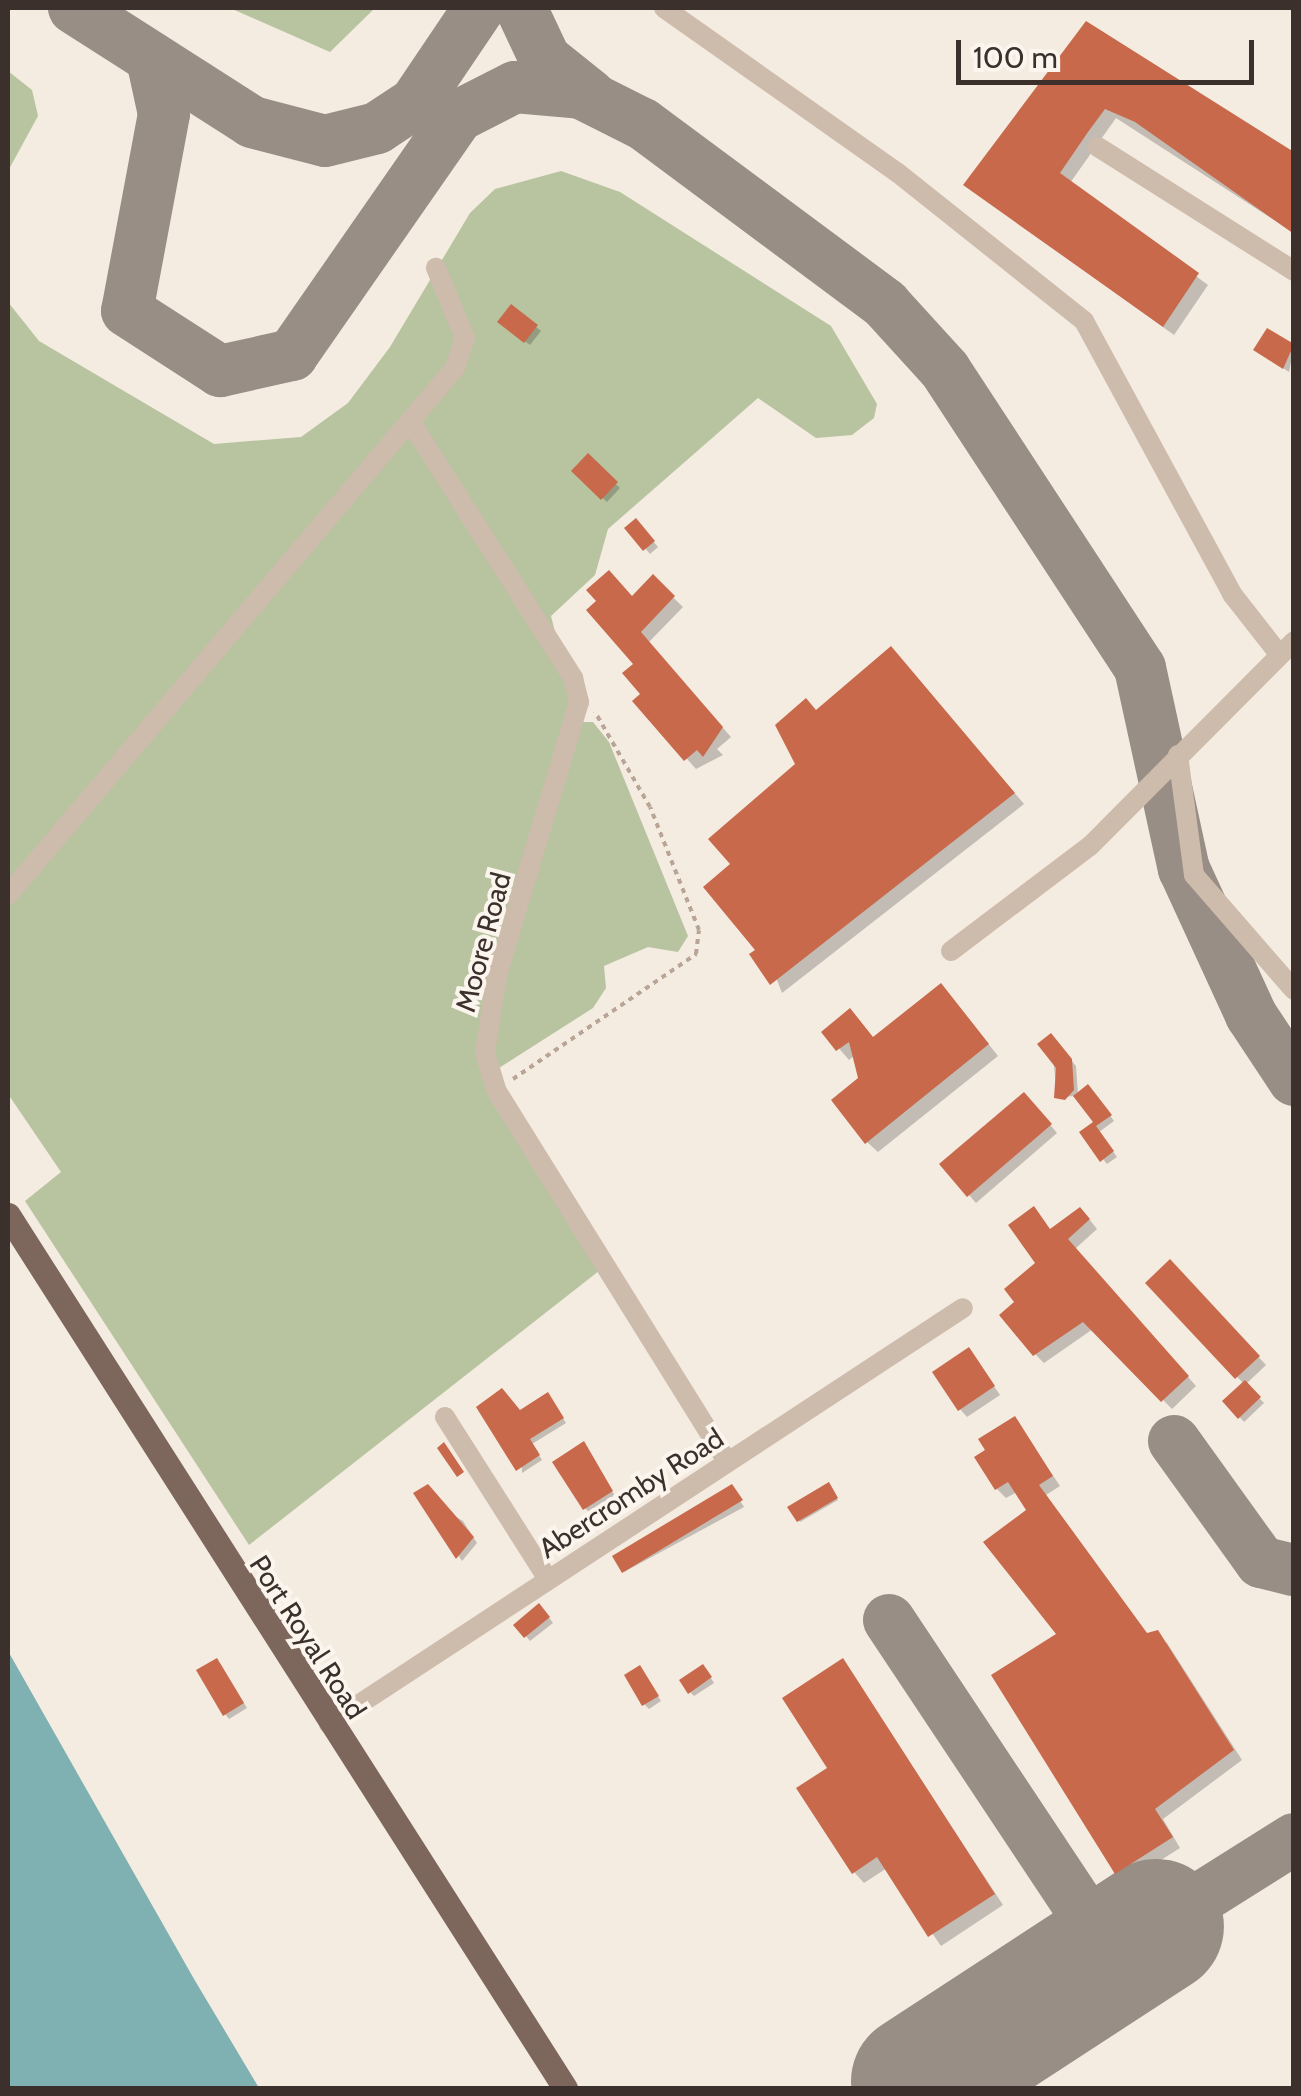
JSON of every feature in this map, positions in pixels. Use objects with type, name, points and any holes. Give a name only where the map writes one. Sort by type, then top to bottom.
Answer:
[{"type":"main road","name":"Port Royal Road","points":[[8,1214],[329,1724],[565,2088]]},
{"type":"street","points":[[664,8],[898,172],[1084,321],[1232,594],[1286,648],[1090,846],[951,951]]},
{"type":"street","points":[[1098,147],[1294,272]]},
{"type":"street","points":[[8,895],[412,424],[455,368],[465,338],[436,268]]},
{"type":"street","name":"Moore Road","points":[[412,424],[579,702],[497,975],[486,1053],[496,1090],[728,1462]]},
{"type":"street","points":[[1178,755],[1194,875],[1294,990]]},
{"type":"street","name":"Abercromby Road","points":[[329,1724],[962,1308]]},
{"type":"street","points":[[445,1417],[548,1580]]},
{"type":"path","points":[[496,1090],[696,954],[699,930],[650,806],[592,708]]},
{"type":"green space","points":[[230,8],[375,8],[330,52]]},
{"type":"green space","points":[[8,71],[32,90],[38,116],[8,171]]},
{"type":"green space","points":[[561,171],[620,192],[831,326],[877,404],[874,418],[852,435],[816,438],[758,398],[608,529],[595,575],[551,616],[578,722],[593,722],[609,742],[688,936],[678,952],[648,947],[604,966],[606,988],[593,1008],[491,1073],[604,1267],[249,1545],[25,1201],[61,1172],[8,1094],[8,302],[39,341],[214,444],[301,437],[348,403],[390,347],[470,213],[495,189]]},
{"type":"water","points":[[8,1651],[194,1979],[259,2088],[8,2088]]},
{"type":"building","points":[[1086,21],[1294,152],[1294,234],[1135,122],[1105,109],[1060,173],[1199,273],[1163,327],[963,185]]},
{"type":"building","points":[[511,304],[538,325],[524,343],[497,322]]},
{"type":"building","points":[[1267,328],[1294,344],[1283,369],[1253,350]]},
{"type":"building","points":[[588,453],[618,482],[601,500],[571,471]]},
{"type":"building","points":[[636,518],[655,541],[643,551],[624,528]]},
{"type":"building","points":[[609,570],[632,596],[653,574],[675,596],[641,632],[723,727],[703,757],[697,750],[684,761],[632,701],[640,694],[622,673],[633,664],[586,610],[596,601],[586,590]]},
{"type":"building","points":[[891,646],[1015,793],[770,985],[749,954],[755,950],[703,887],[730,864],[708,839],[795,764],[775,725],[806,698],[816,710]]},
{"type":"building","points":[[941,983],[989,1044],[865,1144],[831,1100],[858,1078],[849,1042],[836,1051],[821,1032],[850,1008],[873,1037]]},
{"type":"building","points":[[1051,1033],[1072,1059],[1074,1090],[1065,1100],[1054,1098],[1056,1068],[1037,1044]]},
{"type":"building","points":[[1088,1084],[1112,1115],[1096,1126],[1114,1151],[1100,1162],[1079,1132],[1093,1122],[1073,1096]]},
{"type":"building","points":[[1024,1092],[1052,1124],[967,1197],[939,1164]]},
{"type":"building","points":[[1034,1206],[1050,1229],[1080,1207],[1090,1219],[1068,1239],[1189,1376],[1161,1402],[1083,1322],[1033,1356],[999,1315],[1014,1302],[1004,1289],[1035,1263],[1008,1225]]},
{"type":"building","points":[[1170,1259],[1260,1356],[1235,1379],[1145,1283]]},
{"type":"building","points":[[969,1347],[995,1386],[958,1411],[932,1372]]},
{"type":"building","points":[[1245,1380],[1261,1397],[1238,1419],[1222,1401]]},
{"type":"building","points":[[502,1388],[520,1410],[548,1392],[564,1418],[530,1439],[540,1455],[516,1471],[476,1407]]},
{"type":"building","points":[[1015,1416],[1053,1476],[1039,1485],[1147,1633],[1158,1630],[1234,1750],[1155,1809],[1173,1837],[1115,1874],[991,1675],[1056,1634],[983,1542],[1026,1510],[1008,1482],[995,1490],[974,1457],[985,1450],[978,1439]]},
{"type":"building","points":[[584,1441],[613,1491],[583,1510],[552,1462]]},
{"type":"building","points":[[444,1442],[464,1472],[457,1477],[437,1448]]},
{"type":"building","points":[[829,1482],[838,1498],[797,1522],[787,1507]]},
{"type":"building","points":[[428,1484],[474,1537],[456,1559],[413,1493]]},
{"type":"building","points":[[732,1484],[743,1500],[622,1573],[612,1556]]},
{"type":"building","points":[[539,1603],[550,1617],[524,1638],[513,1625]]},
{"type":"building","points":[[217,1658],[244,1703],[223,1716],[196,1670]]},
{"type":"building","points":[[843,1658],[995,1894],[928,1937],[877,1857],[852,1874],[796,1788],[827,1768],[782,1698]]},
{"type":"building","points":[[703,1664],[712,1677],[688,1694],[679,1680]]},
{"type":"building","points":[[640,1665],[659,1696],[642,1706],[624,1675]]},
{"type":"taxiway","points":[[74,8],[252,122],[325,141],[377,128],[415,103],[479,8]]},
{"type":"taxiway","points":[[521,8],[545,59],[590,95]]},
{"type":"taxiway","points":[[152,59],[164,114],[127,311],[220,371],[292,355],[458,116],[515,87],[581,93],[643,124],[885,304],[945,370],[1140,668],[1184,869],[1251,1015],[1294,1080]]},
{"type":"taxiway","points":[[1174,1441],[1261,1562],[1294,1570]]},
{"type":"taxiway","points":[[889,1620],[1091,1924],[1132,1933],[1156,1926],[1294,1839]]},
{"type":"runway","points":[[918,2081],[1156,1926]]}]
